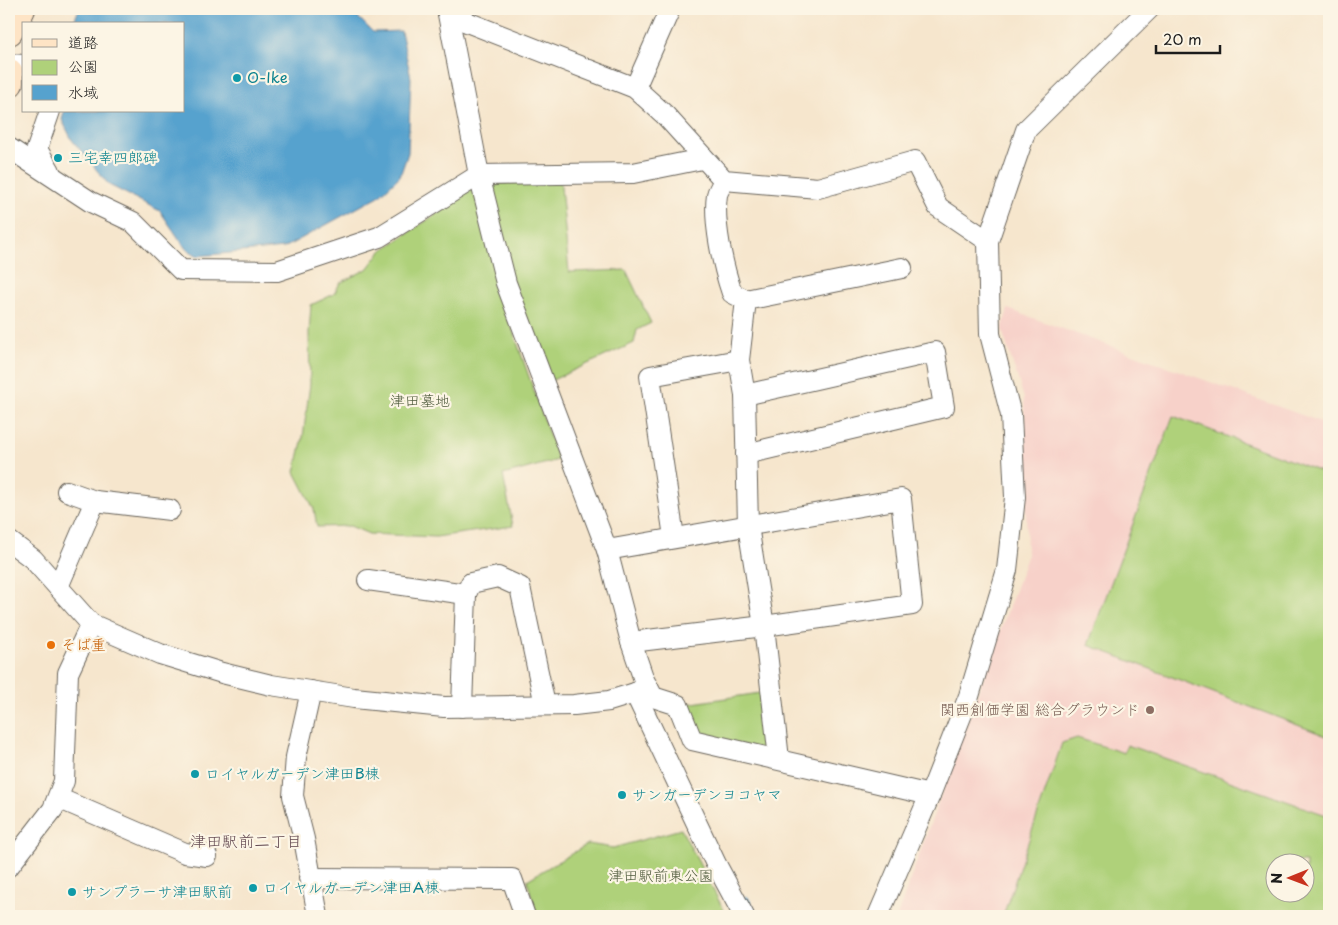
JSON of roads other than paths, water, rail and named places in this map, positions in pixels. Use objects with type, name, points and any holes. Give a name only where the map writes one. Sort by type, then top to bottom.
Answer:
[{"type":"street","points":[[9,31],[21,9]]},
{"type":"street","points":[[635,88],[670,9]]},
{"type":"street","points":[[878,916],[930,795],[968,696],[1007,570],[1015,497],[1011,415],[990,334],[988,240],[1026,130],[1149,9]]},
{"type":"street","points":[[448,12],[635,88],[665,115],[702,159],[724,180],[818,188],[915,161],[938,208],[988,240]]},
{"type":"street","points":[[448,12],[479,175],[506,283],[607,550],[642,690],[716,864],[744,916]]},
{"type":"street","points":[[9,64],[22,66]]},
{"type":"street","points":[[9,73],[9,83]]},
{"type":"street","points":[[50,112],[37,149],[52,175]]},
{"type":"street","points":[[13,150],[91,202],[133,222],[181,270],[277,271],[379,237],[479,175],[633,173],[702,159]]},
{"type":"street","points":[[724,180],[717,194],[724,272],[732,293],[746,300],[902,268]]},
{"type":"street","points":[[746,300],[738,360],[745,395],[748,526],[764,626],[779,759]]},
{"type":"street","points":[[745,395],[935,352],[944,408],[746,454]]},
{"type":"street","points":[[674,537],[650,376],[738,360]]},
{"type":"street","points":[[67,491],[95,501],[170,510]]},
{"type":"street","points":[[607,550],[900,499],[912,604],[764,626],[631,642]]},
{"type":"street","points":[[58,587],[95,501]]},
{"type":"street","points":[[9,541],[33,559],[91,624],[160,654],[222,673],[354,698],[462,707],[545,705],[609,700],[642,690],[653,697],[678,705],[692,740],[930,795]]},
{"type":"street","points":[[462,707],[466,594],[471,583],[498,577],[520,587],[545,705]]},
{"type":"street","points":[[368,580],[466,594]]},
{"type":"street","points":[[9,866],[53,809],[58,798],[64,780],[68,672],[91,624]]},
{"type":"street","points":[[311,691],[296,757],[293,796],[304,839],[309,878],[318,916]]},
{"type":"street","points":[[58,798],[185,853],[208,856]]},
{"type":"street","points":[[309,878],[512,879],[525,916]]},
{"type":"water","points":[[79,9],[350,9],[373,32],[401,31],[411,78],[408,153],[400,176],[379,196],[284,248],[198,256],[186,249],[160,211],[109,185],[72,140],[62,120],[64,112],[185,112],[185,22],[74,22]]},
{"type":"waterway","points":[[746,899],[756,916]]},
{"type":"place","name":"O-Ike","points":[[237,78]]},
{"type":"place","name":"三宅幸四郎碑","points":[[58,158]]},
{"type":"place","name":"そば重","points":[[51,645]]},
{"type":"place","name":"関西創価学園 総合グラウンド","points":[[1150,710]]},
{"type":"place","name":"ロイヤルガーデン津田B棟","points":[[195,774]]},
{"type":"place","name":"サンガーデンヨコヤマ","points":[[622,795]]},
{"type":"place","name":"ロイヤルガーデン津田A棟","points":[[253,888]]},
{"type":"place","name":"サンプラーサ津田駅前","points":[[72,892]]},
{"type":"district","name":"津田駅前二丁目","points":[[246,841]]},
{"type":"park label","name":"津田墓地","points":[[420,401]]},
{"type":"park label","name":"津田駅前東公園","points":[[661,876]]}]
